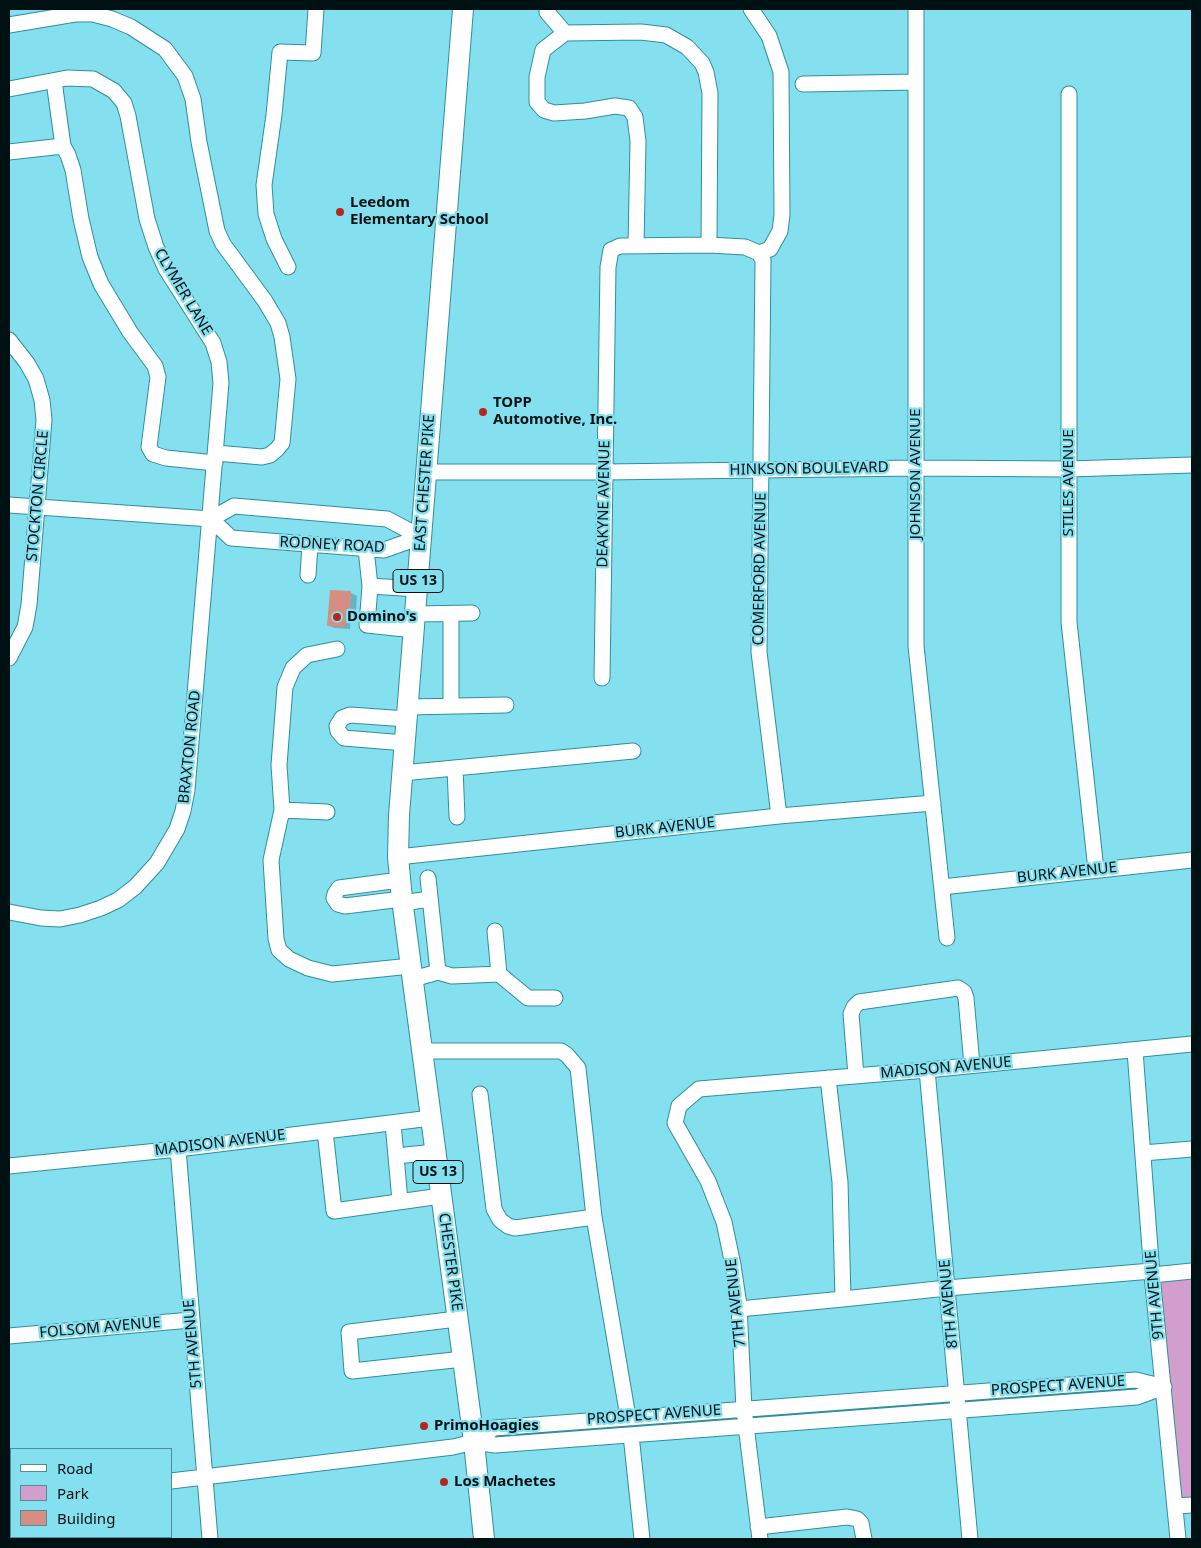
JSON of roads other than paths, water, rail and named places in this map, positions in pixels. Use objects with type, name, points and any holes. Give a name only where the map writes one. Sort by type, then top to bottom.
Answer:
[{"type":"main road","name":"EAST CHESTER PIKE","points":[[412,977],[398,857],[399,815],[463,9]]},
{"type":"main road","name":"CHESTER PIKE","points":[[412,977],[474,1442],[484,1539]]},
{"type":"street","points":[[288,267],[274,239],[266,214],[264,185],[274,115],[280,52],[313,53],[316,9]]},
{"type":"street","points":[[548,9],[547,12],[565,33]]},
{"type":"street","points":[[636,246],[638,140],[636,116],[629,108],[615,106],[585,111],[554,113],[544,110],[537,102],[537,77],[544,50],[565,33],[641,32],[666,35],[687,47],[702,63],[708,77],[710,93],[709,245],[745,247],[759,254],[770,249],[780,231],[782,215],[781,72],[769,36],[751,9]]},
{"type":"street","name":"JOHNSON AVENUE","points":[[916,9],[916,646],[947,938]]},
{"type":"street","points":[[9,25],[75,14],[93,14],[112,19],[131,26],[164,49],[185,76],[193,99],[200,151],[217,231],[223,244],[265,301],[278,323],[282,337],[288,379],[282,443],[270,455],[262,458],[166,458],[153,454],[149,447],[158,377],[155,366],[121,318],[101,284],[90,257],[81,219],[73,170],[63,146],[54,81]]},
{"type":"street","name":"CLYMER LANE","points":[[9,89],[54,81],[80,78],[93,79],[114,90],[124,103],[147,219],[156,247],[166,269],[213,343],[219,362],[221,383],[211,519]]},
{"type":"street","points":[[803,84],[916,82]]},
{"type":"street","name":"STILES AVENUE","points":[[1069,94],[1069,622],[1096,870]]},
{"type":"street","points":[[9,152],[63,146]]},
{"type":"street","name":"DEAKYNE AVENUE","points":[[602,678],[609,258],[611,250],[620,246],[709,245]]},
{"type":"street","name":"COMERFORD AVENUE","points":[[759,254],[763,260],[760,652],[780,816]]},
{"type":"street","name":"STOCKTON CIRCLE","points":[[9,340],[27,363],[36,379],[42,400],[44,420],[29,605],[25,627],[9,658]]},
{"type":"street","name":"HINKSON BOULEVARD","points":[[426,472],[916,468],[1069,469],[1192,465]]},
{"type":"street","points":[[9,504],[211,519]]},
{"type":"street","name":"RODNEY ROAD","points":[[234,506],[387,519],[421,538],[384,550],[232,538],[211,519],[234,506]]},
{"type":"street","name":"BRAXTON ROAD","points":[[9,912],[41,918],[60,919],[101,908],[118,900],[135,887],[157,863],[169,845],[183,811],[187,790],[211,519]]},
{"type":"street","points":[[308,575],[310,545]]},
{"type":"street","points":[[366,548],[370,586],[367,625],[414,622],[451,614],[472,613]]},
{"type":"street","points":[[370,586],[417,589]]},
{"type":"street","points":[[451,614],[452,706]]},
{"type":"street","points":[[337,648],[307,655],[293,668],[286,682],[279,765],[282,810],[271,860],[276,939],[279,950],[289,959],[302,965],[332,974],[412,977],[438,972],[452,976],[499,974],[528,998],[555,998]]},
{"type":"street","points":[[405,743],[349,739],[340,735],[337,726],[342,718],[350,715],[407,713],[452,706],[506,704]]},
{"type":"street","points":[[402,773],[633,751]]},
{"type":"street","points":[[455,768],[457,817]]},
{"type":"street","name":"BURK AVENUE","points":[[398,857],[780,816],[933,804]]},
{"type":"street","points":[[282,810],[327,812]]},
{"type":"street","name":"BURK AVENUE","points":[[942,887],[1192,860]]},
{"type":"street","points":[[428,878],[438,972]]},
{"type":"street","points":[[401,894],[430,899]]},
{"type":"street","points":[[495,931],[499,974]]},
{"type":"street","points":[[407,937],[433,933]]},
{"type":"street","points":[[856,1076],[851,1014],[854,1006],[860,1002],[958,988],[964,992],[966,998],[972,1066]]},
{"type":"street","name":"MADISON AVENUE","points":[[700,1089],[972,1066],[1192,1044]]},
{"type":"street","points":[[422,1050],[560,1051],[567,1055],[578,1068],[594,1217],[628,1417]]},
{"type":"street","name":"9TH AVENUE","points":[[1135,1051],[1152,1273],[1178,1539]]},
{"type":"street","name":"8TH AVENUE","points":[[928,1070],[970,1539]]},
{"type":"street","points":[[828,1078],[840,1182],[843,1299]]},
{"type":"street","name":"7TH AVENUE","points":[[700,1089],[678,1106],[675,1123],[708,1181],[724,1222],[734,1265],[739,1309],[744,1409],[759,1533]]},
{"type":"street","points":[[480,1094],[494,1210],[500,1220],[508,1226],[515,1228],[594,1217]]},
{"type":"street","name":"MADISON AVENUE","points":[[9,1166],[178,1149],[431,1118]]},
{"type":"street","points":[[393,1123],[400,1201]]},
{"type":"street","points":[[325,1131],[334,1212],[441,1196]]},
{"type":"street","name":"5TH AVENUE","points":[[178,1149],[210,1539]]},
{"type":"street","points":[[1143,1153],[1192,1149]]},
{"type":"street","points":[[396,1156],[435,1152]]},
{"type":"street","points":[[739,1309],[947,1288],[1192,1271]]},
{"type":"street","points":[[458,1319],[349,1332],[352,1371],[463,1359]]},
{"type":"street","name":"FOLSOM AVENUE","points":[[9,1336],[191,1320]]},
{"type":"street","name":"PROSPECT AVENUE","points":[[474,1442],[494,1428],[628,1417],[1136,1380],[1164,1387]]},
{"type":"street","name":"PROSPECT AVENUE","points":[[172,1481],[453,1447],[474,1442],[496,1445],[1137,1397],[1164,1387]]},
{"type":"street","points":[[631,1435],[642,1539]]},
{"type":"street","points":[[1176,1506],[1192,1505]]},
{"type":"street","points":[[759,1533],[847,1517],[858,1518],[861,1523],[864,1539]]},
{"type":"place","name":"Leedom Elementary School","points":[[340,212]]},
{"type":"place","name":"TOPP Automotive, Inc.","points":[[483,412]]},
{"type":"place","name":"Domino's","points":[[337,617]]},
{"type":"place","name":"PrimoHoagies","points":[[424,1426]]},
{"type":"place","name":"Los Machetes","points":[[444,1482]]}]
